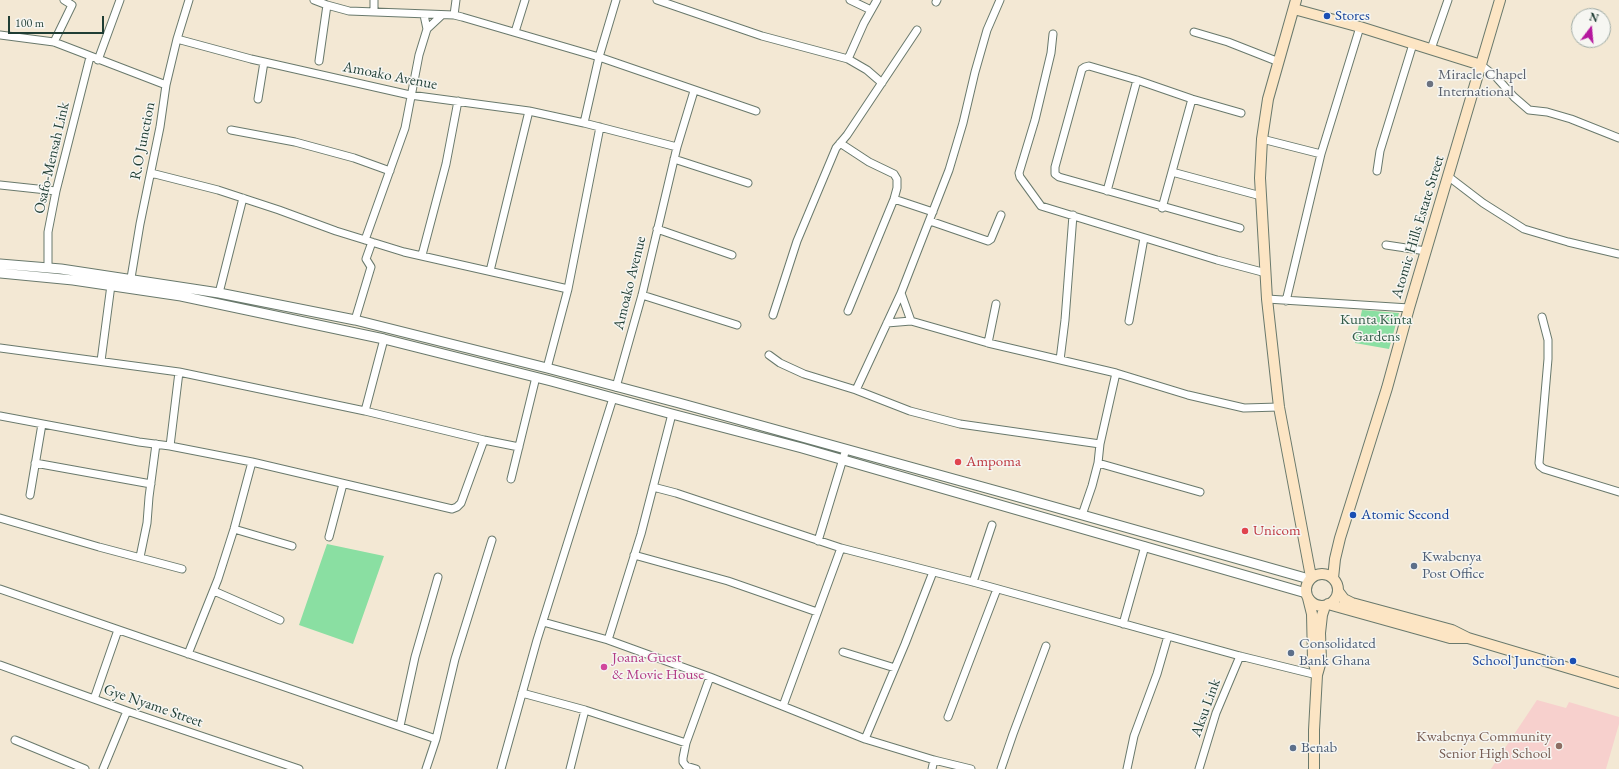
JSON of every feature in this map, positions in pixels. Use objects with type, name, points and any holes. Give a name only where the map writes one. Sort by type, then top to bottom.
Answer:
[{"type":"main road","name":"Atomic Hills Estate Street","points":[[1333,578],[1335,559],[1340,538],[1363,469],[1500,0]]},
{"type":"main road","points":[[1310,578],[1279,407],[1267,299],[1261,196],[1262,139],[1268,99],[1279,62],[1293,3],[1360,27],[1481,65]]},
{"type":"main road","points":[[1317,675],[1313,660],[1312,614],[1306,587],[1310,578],[1315,574],[1323,573],[1333,578],[1342,597],[1348,601],[1452,630],[1468,638],[1619,683]]},
{"type":"main road","points":[[1314,769],[1314,730],[1317,675],[1321,661],[1320,633],[1322,615],[1327,605],[1335,599],[1338,590]]},
{"type":"main road","points":[[1307,596],[1316,605],[1327,605],[1450,638],[1468,638]]},
{"type":"street","points":[[54,42],[73,3],[64,0]]},
{"type":"street","points":[[98,60],[113,23],[120,0]]},
{"type":"street","name":"R.O Junction","points":[[130,284],[140,224],[160,126],[166,85],[177,39],[189,0]]},
{"type":"street","points":[[314,0],[327,6],[349,10],[454,15],[599,57],[756,112]]},
{"type":"street","points":[[374,0],[374,12]]},
{"type":"street","points":[[454,15],[456,0]]},
{"type":"street","points":[[515,32],[525,0]]},
{"type":"street","points":[[584,123],[599,57],[616,0]]},
{"type":"street","points":[[657,0],[762,36],[848,59],[867,70],[882,83]]},
{"type":"street","points":[[850,0],[871,10]]},
{"type":"street","points":[[848,59],[877,0]]},
{"type":"street","points":[[856,390],[901,293],[950,170],[962,130],[975,72],[987,30],[1000,0]]},
{"type":"street","points":[[1431,49],[1448,0]]},
{"type":"street","points":[[319,61],[327,6]]},
{"type":"street","points":[[355,320],[371,268],[366,259],[369,241],[409,111],[410,95],[419,55],[427,29],[424,14]]},
{"type":"street","points":[[427,29],[442,15]]},
{"type":"street","points":[[1286,301],[1321,154],[1360,27]]},
{"type":"street","points":[[773,315],[797,240],[836,148],[917,30]]},
{"type":"street","points":[[1194,32],[1228,42],[1279,62]]},
{"type":"street","points":[[1053,34],[1049,60],[1035,120],[1019,173],[1020,177],[1041,206],[1217,260],[1266,273]]},
{"type":"street","points":[[0,35],[54,42],[166,85]]},
{"type":"street","name":"Amoako Avenue","points":[[177,39],[264,62],[410,95],[529,111],[584,123],[677,147],[642,295],[616,387]]},
{"type":"street","points":[[1378,171],[1380,151],[1413,44]]},
{"type":"street","name":"Osafo-Mensah Link","points":[[48,267],[48,232],[56,191],[90,57]]},
{"type":"street","points":[[258,99],[264,62]]},
{"type":"street","points":[[1481,65],[1496,77],[1514,97],[1529,110],[1547,112],[1571,119],[1619,138]]},
{"type":"street","points":[[1240,228],[1162,208],[1059,178],[1055,174],[1055,167],[1082,69],[1085,67],[1089,66],[1137,80],[1192,99],[1241,113]]},
{"type":"street","points":[[1107,191],[1137,80]]},
{"type":"street","points":[[677,147],[694,91]]},
{"type":"street","points":[[1162,208],[1192,99]]},
{"type":"street","points":[[422,255],[446,164],[458,101]]},
{"type":"street","points":[[490,271],[529,111]]},
{"type":"street","points":[[547,368],[568,289],[600,127]]},
{"type":"street","points":[[232,130],[295,142],[354,158],[390,171]]},
{"type":"street","points":[[1262,139],[1321,154]]},
{"type":"street","points":[[840,144],[868,162],[894,174],[897,179],[897,188],[894,199],[848,311]]},
{"type":"street","points":[[674,159],[748,183]]},
{"type":"street","points":[[1172,172],[1261,196]]},
{"type":"street","points":[[151,173],[202,185],[369,241],[568,289]]},
{"type":"street","points":[[1449,177],[1482,203],[1524,228],[1568,242],[1619,254]]},
{"type":"street","points":[[0,185],[56,191]]},
{"type":"street","points":[[219,292],[243,198]]},
{"type":"street","points":[[894,199],[933,212]]},
{"type":"street","points":[[930,221],[988,241],[991,240],[1001,215]]},
{"type":"street","points":[[1060,360],[1065,320],[1073,215]]},
{"type":"street","points":[[657,229],[732,255]]},
{"type":"street","points":[[1129,320],[1144,238]]},
{"type":"street","points":[[1386,245],[1426,251]]},
{"type":"street","points":[[0,264],[48,267],[130,284],[384,339],[536,377],[843,460],[1144,546],[1307,596]]},
{"type":"street","points":[[0,273],[111,285],[130,284],[219,292],[355,320],[547,368],[846,449],[1310,578]]},
{"type":"street","points":[[102,361],[111,285]]},
{"type":"street","points":[[901,293],[911,321]]},
{"type":"street","points":[[642,295],[737,326]]},
{"type":"street","points":[[1267,299],[1409,308]]},
{"type":"street","points":[[988,343],[996,304]]},
{"type":"street","points":[[1542,316],[1548,340],[1548,359],[1539,463],[1540,466],[1544,469],[1619,492]]},
{"type":"street","points":[[887,323],[911,321],[988,343],[1116,373],[1188,395],[1244,408],[1279,407]]},
{"type":"street","points":[[366,411],[384,339]]},
{"type":"street","points":[[0,348],[179,372],[366,411],[484,440],[519,447]]},
{"type":"street","points":[[769,355],[804,374],[856,390],[910,411],[960,424],[1100,444]]},
{"type":"street","points":[[170,446],[179,372]]},
{"type":"street","points":[[1082,515],[1098,463],[1100,444],[1116,373]]},
{"type":"street","points":[[511,479],[536,377]]},
{"type":"street","points":[[501,769],[543,622],[613,398]]},
{"type":"street","points":[[608,640],[653,488],[672,414]]},
{"type":"street","points":[[0,416],[252,462],[452,509],[461,503],[484,440]]},
{"type":"street","points":[[30,495],[42,424]]},
{"type":"street","points":[[140,558],[147,523],[156,444]]},
{"type":"street","points":[[818,541],[846,449]]},
{"type":"street","points":[[188,654],[214,591],[234,529],[252,462]]},
{"type":"street","points":[[35,463],[151,484]]},
{"type":"street","points":[[1098,463],[1200,492]]},
{"type":"street","points":[[329,537],[343,484]]},
{"type":"street","points":[[653,488],[676,493],[841,548],[973,582],[1240,656],[1317,675]]},
{"type":"street","points":[[0,518],[99,547],[182,568]]},
{"type":"street","points":[[973,582],[992,525]]},
{"type":"street","points":[[234,529],[292,546]]},
{"type":"street","points":[[426,769],[436,739],[455,659],[492,540]]},
{"type":"street","points":[[1124,624],[1144,546]]},
{"type":"street","points":[[783,706],[841,548]]},
{"type":"street","points":[[634,555],[728,581],[817,612]]},
{"type":"street","points":[[865,739],[933,572]]},
{"type":"street","points":[[400,726],[415,657],[438,577]]},
{"type":"street","points":[[0,589],[436,739]]},
{"type":"street","points":[[948,717],[997,589]]},
{"type":"street","points":[[214,591],[280,620]]},
{"type":"street","points":[[543,622],[608,640],[710,677],[865,739],[934,760],[971,769]]},
{"type":"street","points":[[94,699],[118,630]]},
{"type":"street","points":[[1126,769],[1135,732],[1157,674],[1168,636]]},
{"type":"street","points":[[1001,769],[1012,734],[1046,646]]},
{"type":"street","points":[[843,652],[895,668]]},
{"type":"street","name":"Aksu Link","points":[[1199,769],[1216,713],[1240,656]]},
{"type":"street","name":"Gye Nyame Street","points":[[0,665],[127,711],[298,769]]},
{"type":"street","points":[[696,769],[686,766],[683,762],[686,742],[710,677]]},
{"type":"street","points":[[522,693],[585,710],[686,742]]},
{"type":"street","points":[[570,769],[585,710]]},
{"type":"street","points":[[103,769],[127,711]]},
{"type":"street","points":[[15,740],[85,769]]},
{"type":"street","points":[[932,769],[934,760]]},
{"type":"shaded area","name":"Kwabenya Community Senior High School","points":[[1537,700],[1566,708],[1569,702],[1619,717],[1619,724],[1606,769],[1491,769]]},
{"type":"green space","name":"Kunta Kinta Gardens","points":[[1362,310],[1399,313],[1389,349],[1355,343]]},
{"type":"green space","points":[[327,544],[384,556],[353,644],[299,625]]},
{"type":"place","name":"Stores","points":[[1327,16]]},
{"type":"place","name":"Miracle Chapel International","points":[[1430,84]]},
{"type":"place","name":"Ampoma","points":[[958,462]]},
{"type":"place","name":"Atomic Second","points":[[1353,515]]},
{"type":"place","name":"Unicom","points":[[1245,531]]},
{"type":"place","name":"Kwabenya Post Office","points":[[1414,566]]},
{"type":"place","name":"Consolidated Bank Ghana","points":[[1291,653]]},
{"type":"place","name":"School Junction","points":[[1573,661]]},
{"type":"place","name":"Joana Guest & Movie House","points":[[604,667]]},
{"type":"place","name":"Kwabenya Community Senior High School","points":[[1559,746]]},
{"type":"place","name":"Benab","points":[[1293,748]]}]
